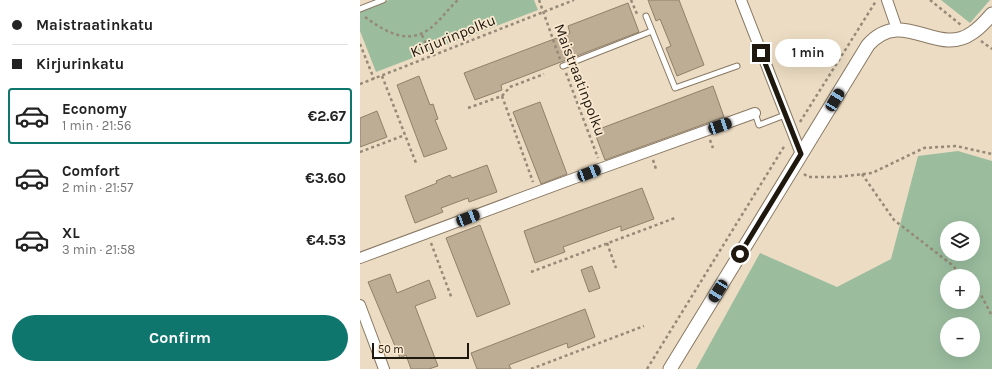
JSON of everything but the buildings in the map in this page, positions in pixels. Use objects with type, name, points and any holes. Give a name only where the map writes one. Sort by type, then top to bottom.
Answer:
[{"type":"street","points":[[741,0],[801,154]]},
{"type":"street","points":[[888,0],[897,29]]},
{"type":"street","points":[[670,369],[868,45],[879,36],[897,29],[909,30],[942,40],[954,40],[972,34],[992,14]]},
{"type":"street","points":[[360,258],[755,113]]},
{"type":"street","points":[[360,305],[384,369]]},
{"type":"lane","points":[[360,9],[383,0]]},
{"type":"lane","points":[[646,16],[675,88],[737,66]]},
{"type":"lane","points":[[563,66],[652,31]]},
{"type":"lane","points":[[755,113],[759,125],[785,115]]},
{"type":"path","points":[[360,13],[389,33],[413,36],[422,35],[458,0]]},
{"type":"path","name":"Maistraatinpolku","points":[[539,0],[602,168]]},
{"type":"path","name":"Kirjurinpolku","points":[[360,84],[574,0]]},
{"type":"path","points":[[647,369],[874,0]]},
{"type":"path","points":[[930,0],[963,27]]},
{"type":"path","points":[[422,35],[431,56]]},
{"type":"path","points":[[980,40],[992,49]]},
{"type":"path","points":[[360,44],[374,79]]},
{"type":"path","points":[[468,108],[502,96],[510,87],[544,74]]},
{"type":"path","points":[[382,76],[416,163]]},
{"type":"path","points":[[502,96],[537,192]]},
{"type":"path","points":[[360,152],[405,135]]},
{"type":"path","points":[[780,153],[808,177],[837,177],[872,173],[924,148],[956,146],[992,154]]},
{"type":"path","points":[[862,174],[894,220],[956,269]]},
{"type":"path","points":[[531,272],[674,218]]},
{"type":"path","points":[[427,233],[452,299]]},
{"type":"path","points":[[607,243],[616,268]]},
{"type":"path","points":[[980,293],[992,316]]},
{"type":"path","points":[[531,369],[644,326]]},
{"type":"green space","points":[[389,0],[534,0],[538,10],[376,72],[360,31],[360,11]]},
{"type":"green space","points":[[941,0],[990,0],[970,23]]},
{"type":"green space","points":[[958,151],[992,161],[992,369],[696,369],[760,253],[837,287],[891,259],[918,156]]},
{"type":"route","points":[[740,254],[801,154],[761,53]]}]
